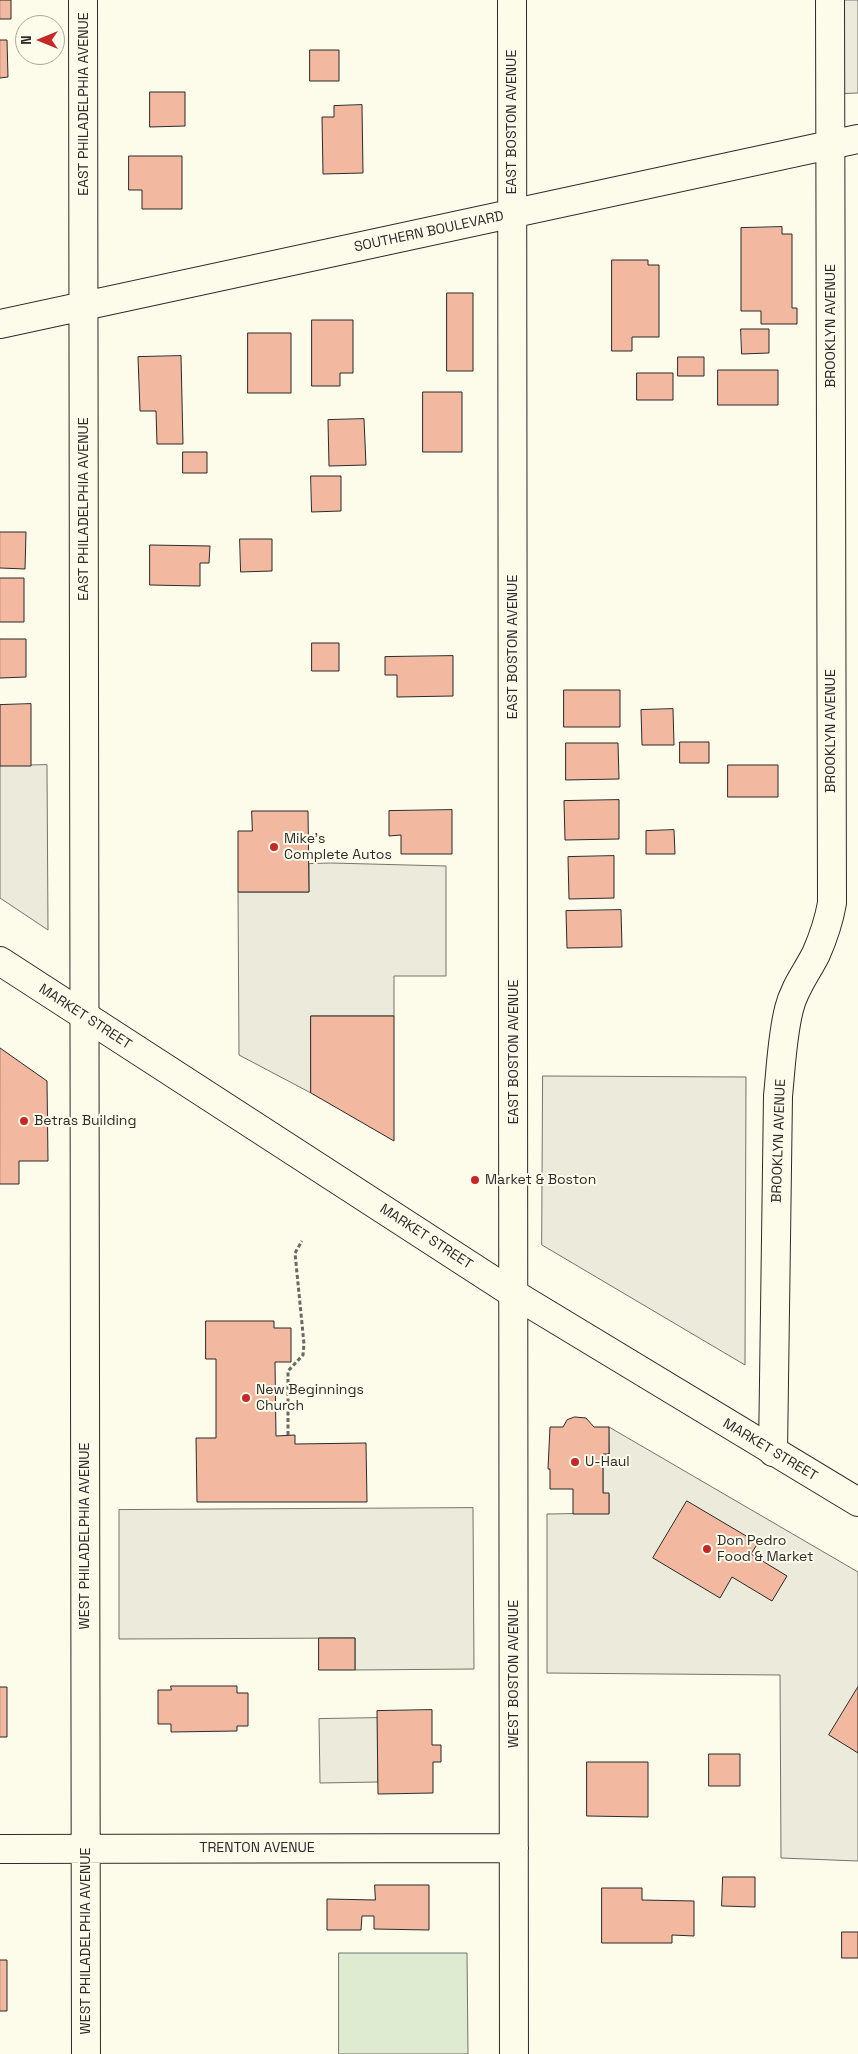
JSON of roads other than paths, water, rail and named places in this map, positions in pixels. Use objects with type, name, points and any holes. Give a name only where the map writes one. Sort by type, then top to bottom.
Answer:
[{"type":"street","name":"EAST PHILADELPHIA AVENUE","points":[[83,0],[84,1018]]},
{"type":"street","name":"EAST BOSTON AVENUE","points":[[512,0],[514,1294]]},
{"type":"street","name":"BROOKLYN AVENUE","points":[[773,1452],[778,1106],[783,1050],[789,1008],[799,982],[816,954],[830,917],[832,903],[830,0]]},
{"type":"street","name":"SOUTHERN BOULEVARD","points":[[0,324],[858,139]]},
{"type":"street","name":"MARKET STREET","points":[[0,961],[84,1018],[514,1294],[858,1502]]},
{"type":"street","name":"WEST PHILADELPHIA AVENUE","points":[[84,1018],[86,2054]]},
{"type":"street","name":"WEST BOSTON AVENUE","points":[[514,1294],[514,2054]]},
{"type":"street","name":"TRENTON AVENUE","points":[[0,1849],[514,1848]]},
{"type":"place","name":"Mike's Complete Autos","points":[[274,847]]},
{"type":"place","name":"Betras Building","points":[[24,1121]]},
{"type":"place","name":"Market & Boston","points":[[475,1180]]},
{"type":"place","name":"New Beginnings Church","points":[[246,1398]]},
{"type":"place","name":"U-Haul","points":[[575,1462]]},
{"type":"place","name":"Don Pedro Food & Market","points":[[707,1549]]}]
